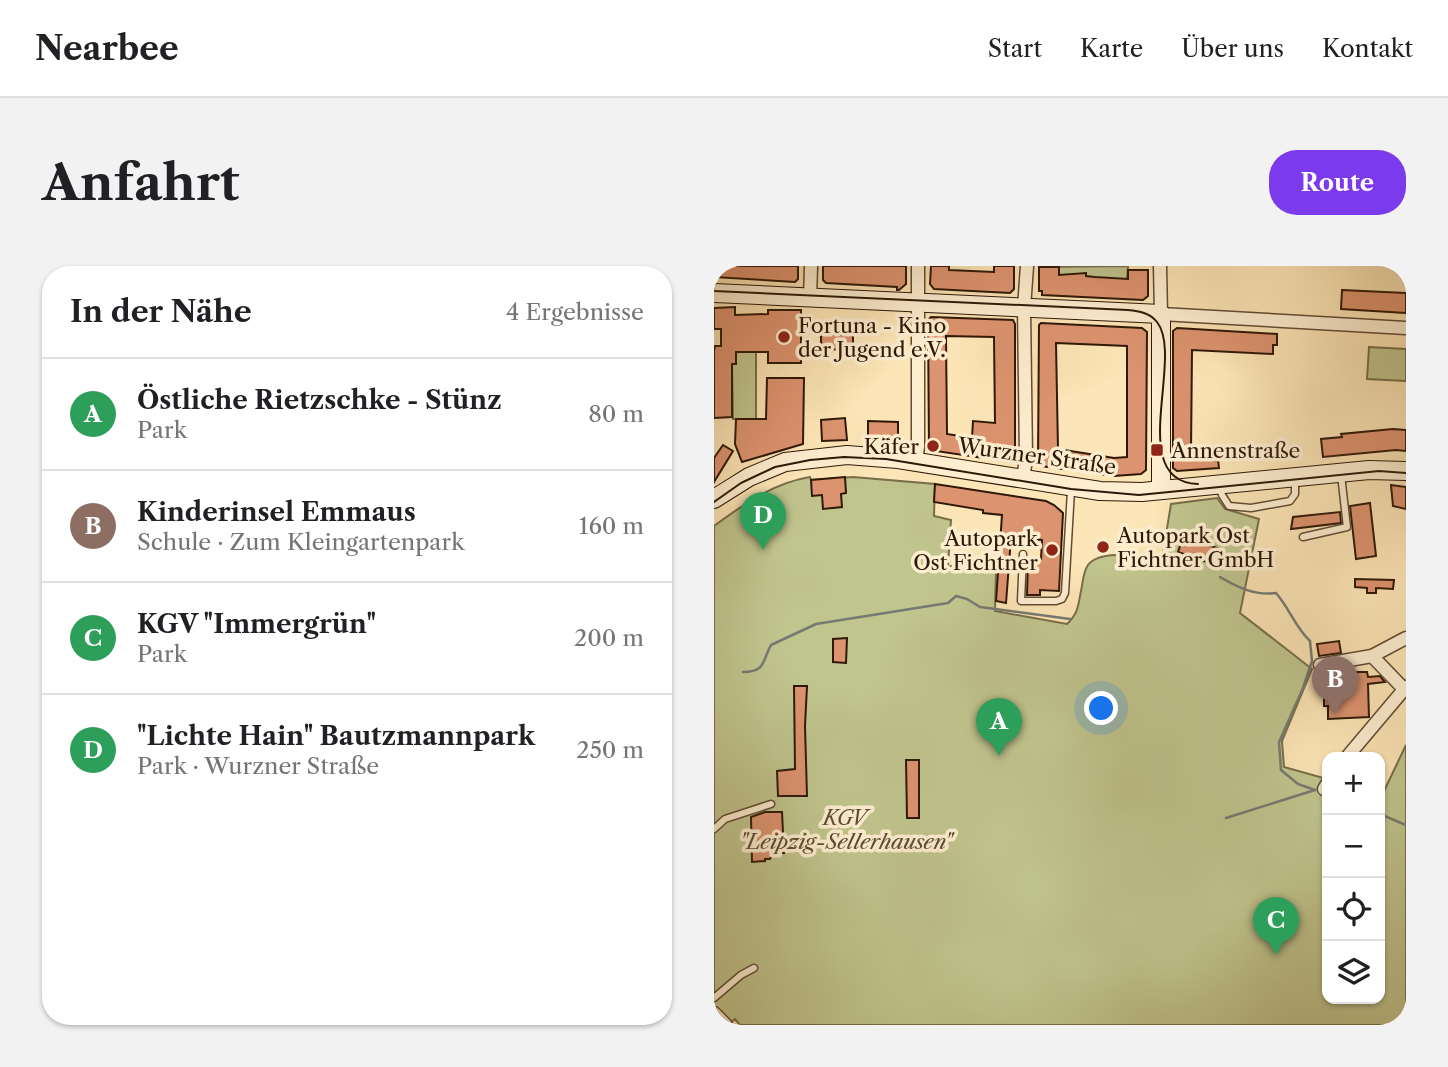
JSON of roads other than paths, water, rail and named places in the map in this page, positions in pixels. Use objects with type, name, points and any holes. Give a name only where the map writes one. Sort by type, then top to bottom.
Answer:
[{"type":"main road","points":[[714,293],[1161,314],[1161,490]]},
{"type":"main road","name":"Wurzner Straße","points":[[714,499],[749,477],[785,462],[857,454],[1100,491],[1161,490],[1381,469],[1406,471]]},
{"type":"street","points":[[810,298],[811,266]]},
{"type":"street","points":[[916,461],[918,266]]},
{"type":"street","points":[[1023,479],[1026,459],[1024,308],[1027,266]]},
{"type":"street","points":[[1160,266],[1161,314],[1406,328]]},
{"type":"street","points":[[1320,665],[1372,656],[1406,638]]},
{"type":"street","points":[[1351,752],[1405,688],[1372,656]]},
{"type":"street","points":[[714,1013],[726,1025]]},
{"type":"lane","points":[[1303,537],[1347,527],[1340,473]]},
{"type":"lane","points":[[1220,484],[1222,495],[1229,506],[1251,508],[1290,501],[1295,494],[1294,477]]},
{"type":"lane","points":[[1023,554],[1021,601],[1062,599],[1065,593],[1072,487]]},
{"type":"lane","points":[[714,829],[724,819],[771,804]]},
{"type":"lane","points":[[714,998],[741,975],[754,968]]},
{"type":"waterway","points":[[1220,577],[1254,592],[1276,593],[1310,641],[1312,661],[1279,742],[1281,770],[1298,784],[1315,790]]},
{"type":"waterway","points":[[743,672],[760,668],[771,645],[816,624],[948,603],[956,596],[980,607],[1070,619]]},
{"type":"waterway","points":[[1226,818],[1315,790]]},
{"type":"waterway","points":[[1382,815],[1406,825]]},
{"type":"tram line","points":[[714,291],[1128,310],[1144,313],[1157,322],[1164,339],[1160,441],[1165,463],[1176,478],[1198,484]]},
{"type":"tram line","points":[[714,502],[741,483],[775,467],[844,457],[886,459],[1071,489],[1139,495],[1379,471],[1406,473]]},
{"type":"place","name":"Fortuna - Kino der Jugend e.V.","points":[[784,337]]},
{"type":"place","name":"Käfer","points":[[933,446]]},
{"type":"place","name":"Annenstraße","points":[[1157,450]]},
{"type":"place","name":"Autopark Ost Fichtner GmbH","points":[[1103,547]]},
{"type":"place","name":"\"Lichte Hain\" Bautzmannpark","points":[[763,550]]},
{"type":"place","name":"Autopark Ost Fichtner","points":[[1052,550]]},
{"type":"place","name":"Kinderinsel Emmaus","points":[[1335,714]]},
{"type":"place","name":"Östliche Rietzschke - Stünz","points":[[999,756]]},
{"type":"place","name":"KGV \"Immergrün\"","points":[[1276,955]]},
{"type":"park label","name":"KGV \"Leipzig-Sellerhausen\"","points":[[845,829]]}]
